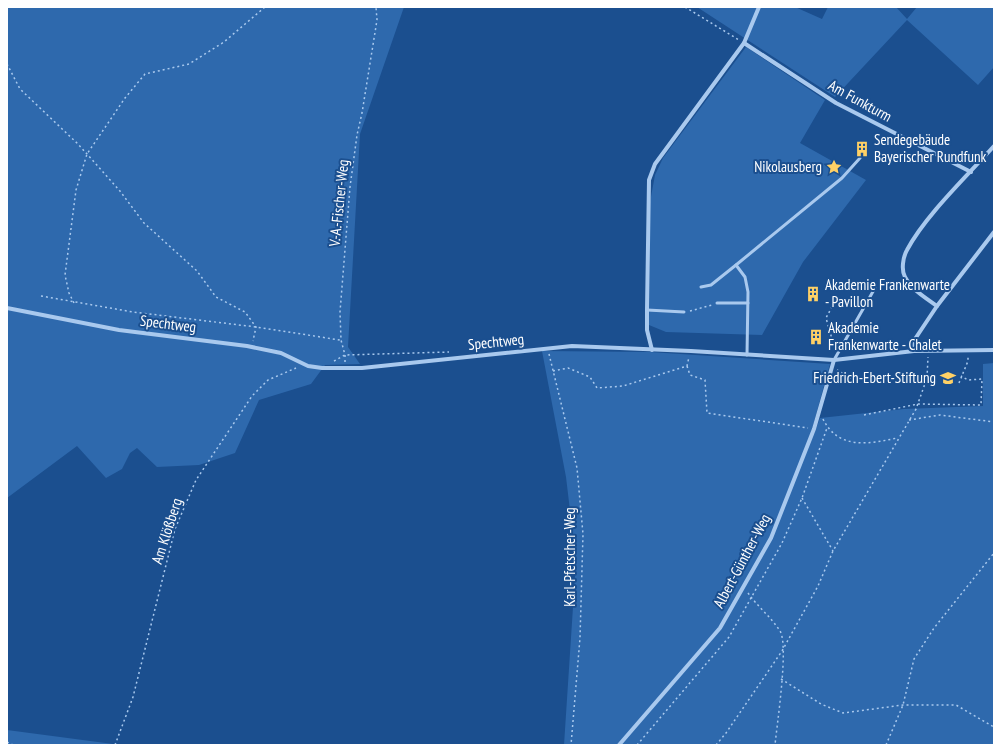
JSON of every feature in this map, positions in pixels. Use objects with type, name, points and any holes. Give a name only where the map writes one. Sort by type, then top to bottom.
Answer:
[{"type":"street","points":[[652,350],[648,330],[647,310],[648,180],[655,164],[744,43],[759,7]]},
{"type":"street","name":"Am Funkturm","points":[[744,43],[836,103],[971,172]]},
{"type":"street","points":[[937,306],[914,288],[904,276],[906,251],[929,219],[994,146]]},
{"type":"street","points":[[914,351],[915,339],[937,306],[994,232]]},
{"type":"street","name":"Spechtweg","points":[[7,308],[119,330],[251,347],[281,353],[304,364],[322,368],[362,368],[572,346],[691,351],[834,360],[914,351],[994,350]]},
{"type":"street","name":"Albert-Günther-Weg","points":[[619,745],[720,628],[771,538],[814,429],[834,360]]},
{"type":"lane","points":[[701,287],[711,286],[842,178],[860,158]]},
{"type":"lane","points":[[736,265],[745,276],[748,303],[747,355]]},
{"type":"lane","points":[[834,360],[875,288]]},
{"type":"lane","points":[[717,304],[748,303]]},
{"type":"lane","points":[[647,310],[684,312]]},
{"type":"path","points":[[74,303],[69,293],[65,275],[76,190],[87,154],[125,98],[145,74],[189,64],[224,42],[265,7]]},
{"type":"path","name":"V.-A.-Fischer-Weg","points":[[376,7],[377,20],[357,135],[350,187],[340,312],[341,340],[345,355],[393,353]]},
{"type":"path","points":[[685,7],[744,43]]},
{"type":"path","points":[[7,64],[20,89],[87,154],[120,191],[144,223],[197,271],[216,297],[245,312],[256,327]]},
{"type":"path","points":[[41,296],[74,303],[256,327],[341,340]]},
{"type":"path","points":[[837,305],[834,303],[826,318],[837,355]]},
{"type":"path","points":[[684,312],[717,304]]},
{"type":"path","points":[[251,347],[256,327]]},
{"type":"path","name":"Karl-Pfetscher-Weg","points":[[548,348],[577,468],[583,534],[580,638],[571,745]]},
{"type":"path","points":[[959,383],[968,361],[967,350]]},
{"type":"path","points":[[691,351],[687,366],[690,375],[706,380],[707,413],[814,429]]},
{"type":"path","points":[[716,745],[726,734],[782,651],[818,586],[832,551],[918,404],[927,378],[929,351]]},
{"type":"path","name":"Am Klößberg","points":[[115,745],[133,697],[175,529],[196,480],[252,396],[268,380],[304,364]]},
{"type":"path","points":[[553,371],[568,368],[590,377],[598,388],[623,386],[687,366]]},
{"type":"path","points":[[832,367],[856,381]]},
{"type":"path","points":[[864,415],[918,404],[982,405],[982,379],[968,380],[961,376]]},
{"type":"path","points":[[909,420],[940,415],[994,422]]},
{"type":"path","points":[[827,428],[842,439],[855,444],[897,438]]},
{"type":"path","points":[[802,498],[832,551]]},
{"type":"path","points":[[886,745],[903,705],[914,659],[934,628],[994,553]]},
{"type":"path","points":[[743,586],[780,632],[782,651],[781,679],[775,745]]},
{"type":"path","points":[[781,679],[822,704],[843,713],[903,705],[956,705],[994,727]]},
{"type":"path","points":[[7,742],[13,745]]},
{"type":"shaded area","points":[[7,7],[404,7],[360,134],[348,347],[360,364],[325,365],[311,384],[259,400],[235,453],[199,465],[157,467],[137,448],[130,453],[122,469],[106,478],[77,446],[7,498]]},
{"type":"shaded area","points":[[697,7],[795,7],[822,19],[828,7],[896,7],[907,19],[917,7],[994,7],[994,67],[978,85],[907,20],[835,97]]},
{"type":"shaded area","points":[[746,47],[825,100],[800,143],[866,180],[803,262],[762,335],[666,332],[649,325],[650,202],[655,175],[663,158]]},
{"type":"shaded area","points":[[542,351],[650,352],[830,364],[811,433],[814,434],[820,418],[904,409],[983,406],[983,364],[994,363],[994,745],[564,745],[576,561],[566,477]]},
{"type":"shaded area","points":[[7,730],[113,744],[7,745]]},
{"type":"place","name":"Sendegebäude Bayerischer Rundfunk","points":[[862,149]]},
{"type":"place","name":"Nikolausberg","points":[[834,167]]},
{"type":"place","name":"Akademie Frankenwarte - Pavillon","points":[[813,294]]},
{"type":"place","name":"Akademie Frankenwarte - Chalet","points":[[816,337]]},
{"type":"place","name":"Friedrich-Ebert-Stiftung","points":[[948,378]]}]
